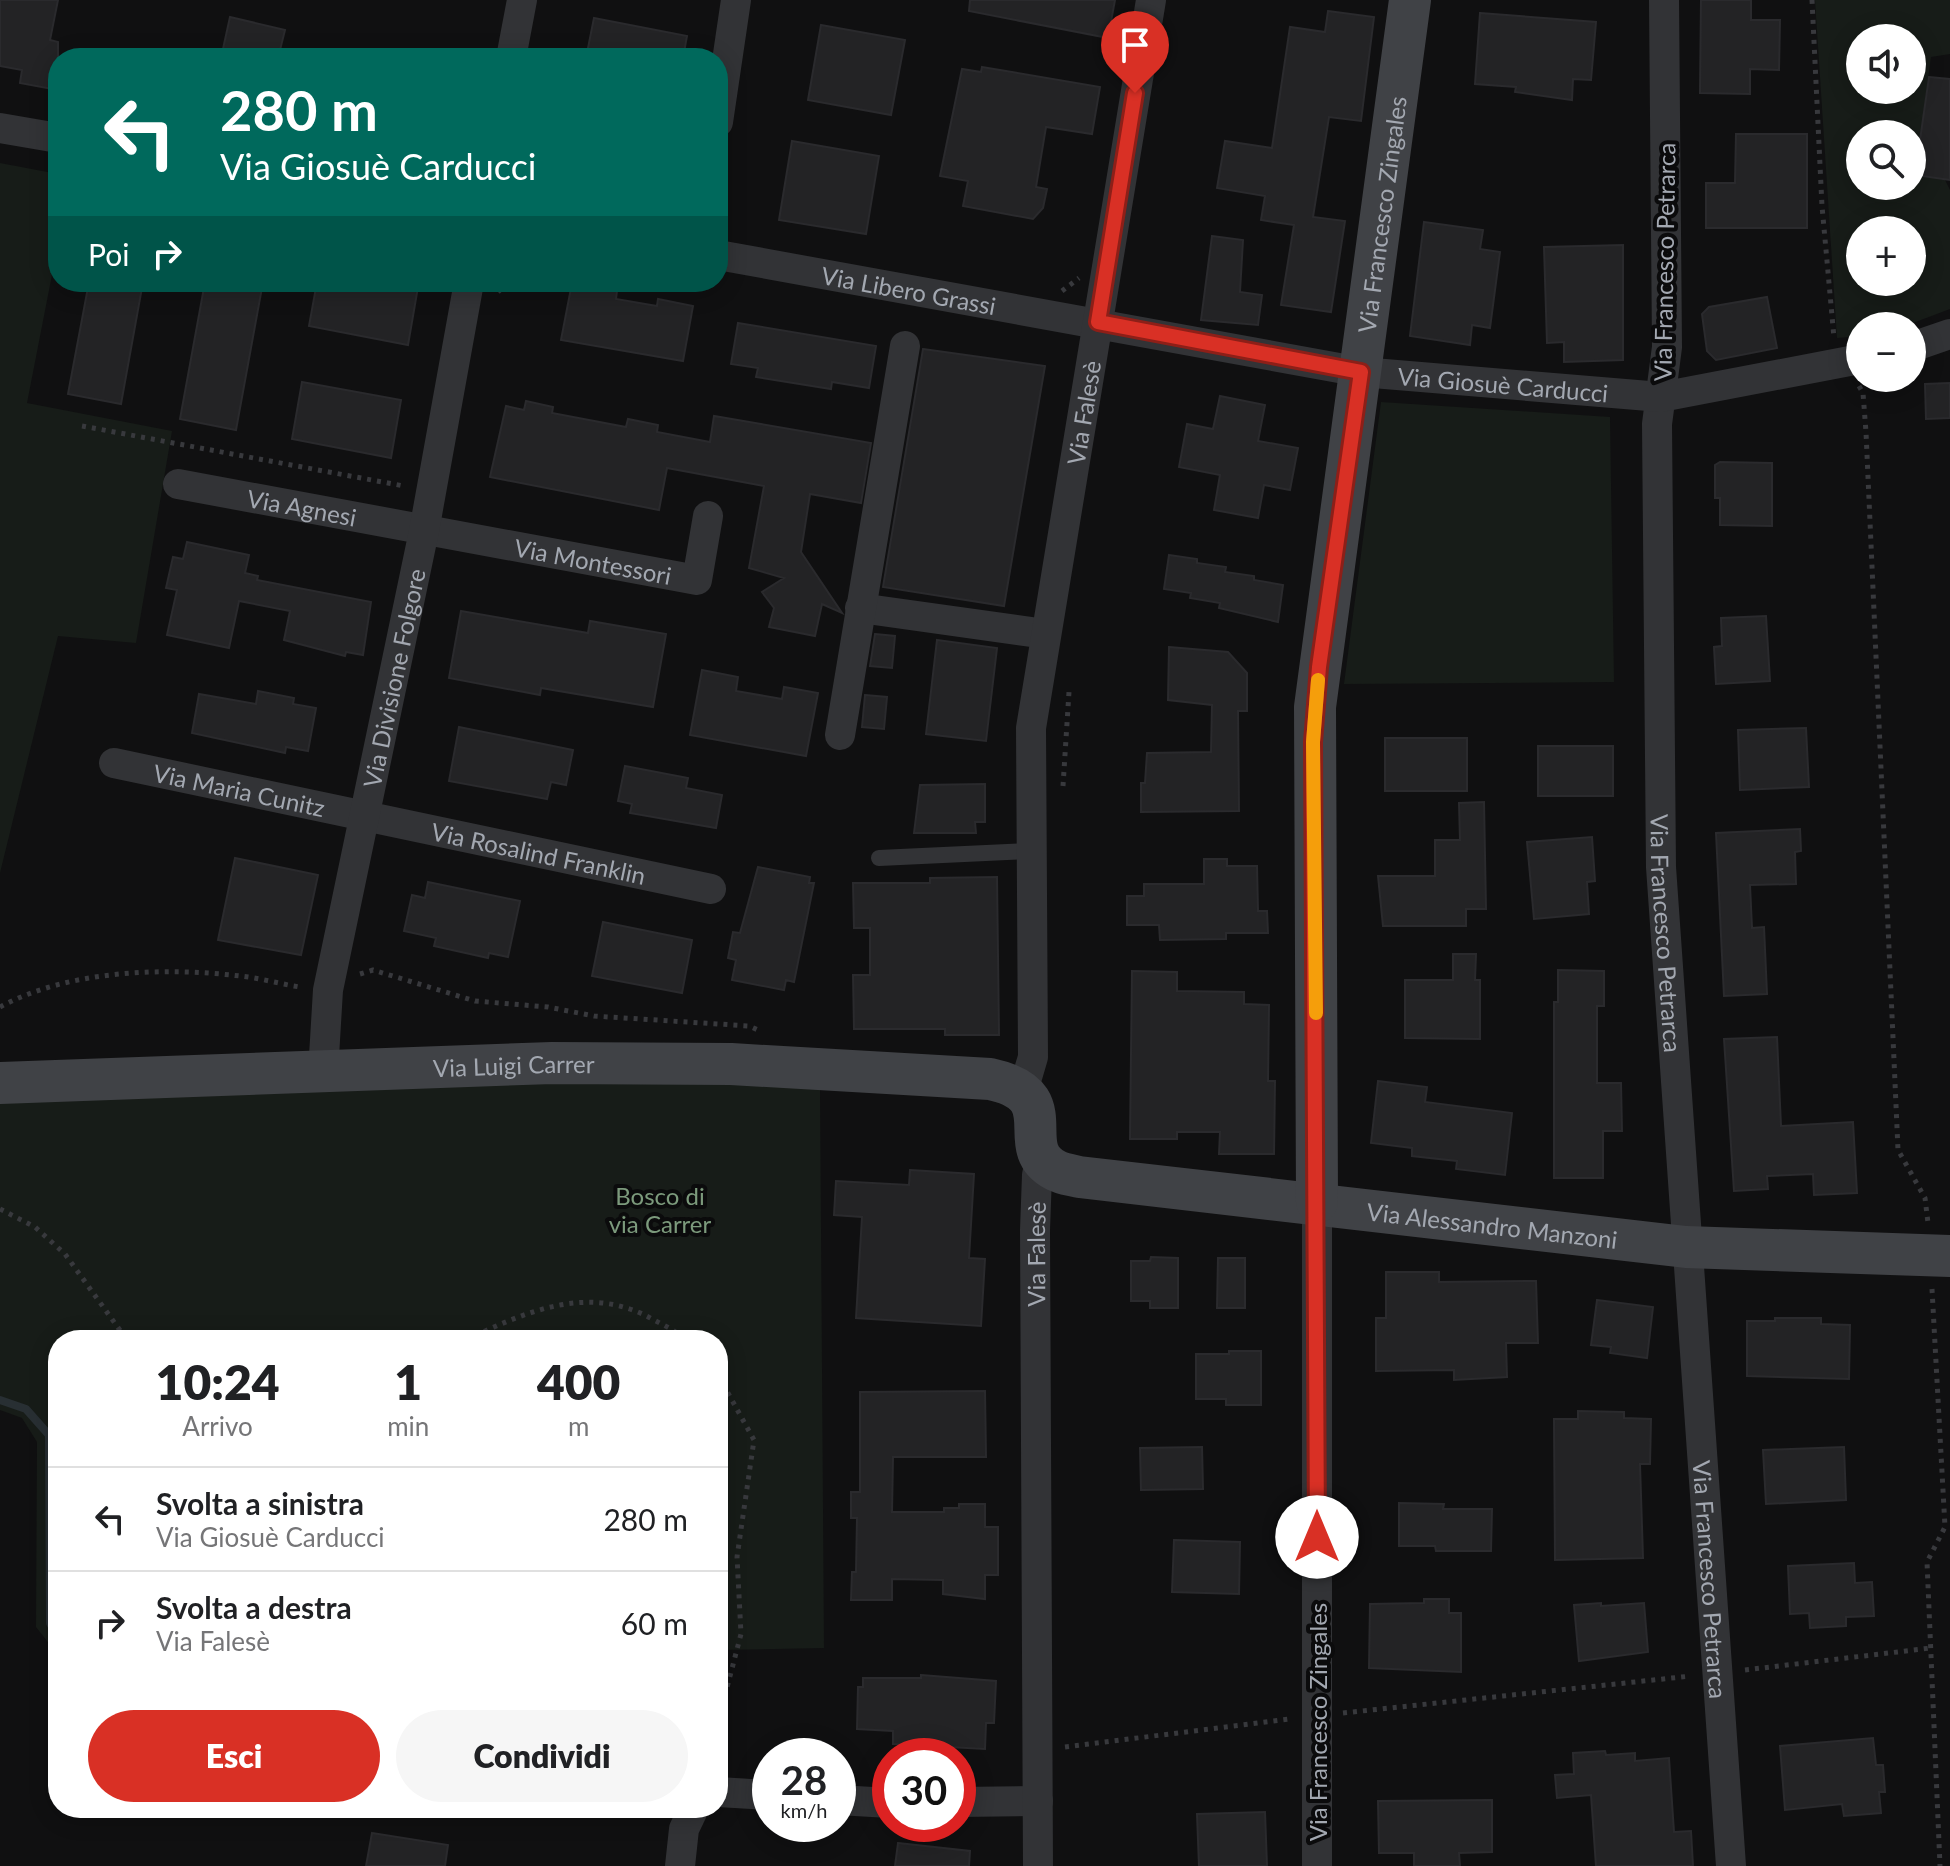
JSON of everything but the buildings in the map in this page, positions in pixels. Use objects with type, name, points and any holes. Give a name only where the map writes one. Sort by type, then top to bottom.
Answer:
[{"type":"street","points":[[513,48],[522,0]]},
{"type":"street","points":[[728,54],[736,0]]},
{"type":"street","name":"Via Falesè","points":[[1038,1866],[1035,1230],[1037,1175],[1041,1158],[1035,1138],[1034,1103],[1023,1091],[1033,1057],[1031,728],[1151,0]]},
{"type":"street","name":"Via Francesco Zingales","points":[[1317,1866],[1313,742],[1319,667],[1410,0]]},
{"type":"street","name":"Via Francesco Petrarca","points":[[1664,0],[1667,347],[1657,424],[1661,867],[1731,1866]]},
{"type":"street","points":[[0,128],[48,136]]},
{"type":"street","name":"Via Libero Grassi","points":[[728,257],[1098,322]]},
{"type":"street","name":"Via Divisione Folgore","points":[[323,1073],[328,990],[424,531],[467,292]]},
{"type":"street","name":"Via Giosuè Carducci","points":[[1098,322],[1361,372],[1661,397],[1846,361]]},
{"type":"street","points":[[1926,342],[1950,334]]},
{"type":"street","points":[[840,735],[905,346]]},
{"type":"street","name":"Via Agnesi","points":[[178,484],[424,531]]},
{"type":"street","name":"Via Montessori","points":[[424,531],[697,580],[708,516]]},
{"type":"street","points":[[860,608],[1046,634]]},
{"type":"street","name":"Via Maria Cunitz","points":[[114,763],[364,818]]},
{"type":"street","name":"Via Rosalind Franklin","points":[[364,818],[711,889]]},
{"type":"street","name":"Via Luigi Carrer","points":[[0,1083],[552,1063],[731,1064],[990,1079],[1012,1084],[1023,1091]]},
{"type":"street","name":"Via Alessandro Manzoni","points":[[1041,1158],[1054,1170],[1079,1177],[1317,1202],[1686,1247],[1940,1255]]},
{"type":"street","points":[[728,1793],[752,1794]]},
{"type":"street","points":[[976,1802],[1038,1801]]},
{"type":"street","points":[[680,1866],[684,1829],[689,1818]]},
{"type":"lane","points":[[879,858],[1031,851]]},
{"type":"path","points":[[1812,0],[1833,337],[1846,353]]},
{"type":"path","points":[[1863,392],[1898,1150],[1925,1198],[1940,1255],[1945,1527],[1927,1562],[1940,1866]]},
{"type":"path","points":[[82,426],[430,491]]},
{"type":"path","points":[[1063,788],[1070,679]]},
{"type":"path","points":[[0,1209],[35,1227],[65,1254],[120,1330]]},
{"type":"path","points":[[490,1330],[545,1307],[575,1301],[609,1303],[638,1311],[669,1330]]},
{"type":"path","points":[[728,1393],[754,1440],[737,1557],[741,1634],[728,1684]]},
{"type":"path","points":[[1064,1747],[1931,1648]]},
{"type":"green space","points":[[1815,0],[1950,0],[1950,54],[1931,57],[1926,94],[1926,24],[1846,24],[1846,104],[1925,104],[1922,120],[1846,120],[1846,200],[1926,200],[1926,177],[1945,180],[1950,190],[1950,309],[1926,318],[1926,312],[1846,312],[1846,337],[1837,338]]},
{"type":"green space","points":[[0,163],[48,172],[49,292],[27,403],[172,431],[136,643],[58,636],[0,873]]},
{"type":"green space","points":[[1381,402],[1610,417],[1614,682],[1344,684]]},
{"type":"green space","name":"Bosco di via Carrer","points":[[665,1077],[820,1088],[824,1648],[728,1650],[728,1330],[48,1330],[48,1642],[36,1627],[37,1442],[22,1418],[0,1410],[0,1098]]},
{"type":"waterway","points":[[0,1400],[26,1409],[48,1434]]},
{"type":"slow traffic","points":[[1316,1013],[1313,742],[1318,680]]},
{"type":"route","points":[[1135,93],[1098,322],[1361,372],[1319,667],[1313,742],[1317,1537]]}]
